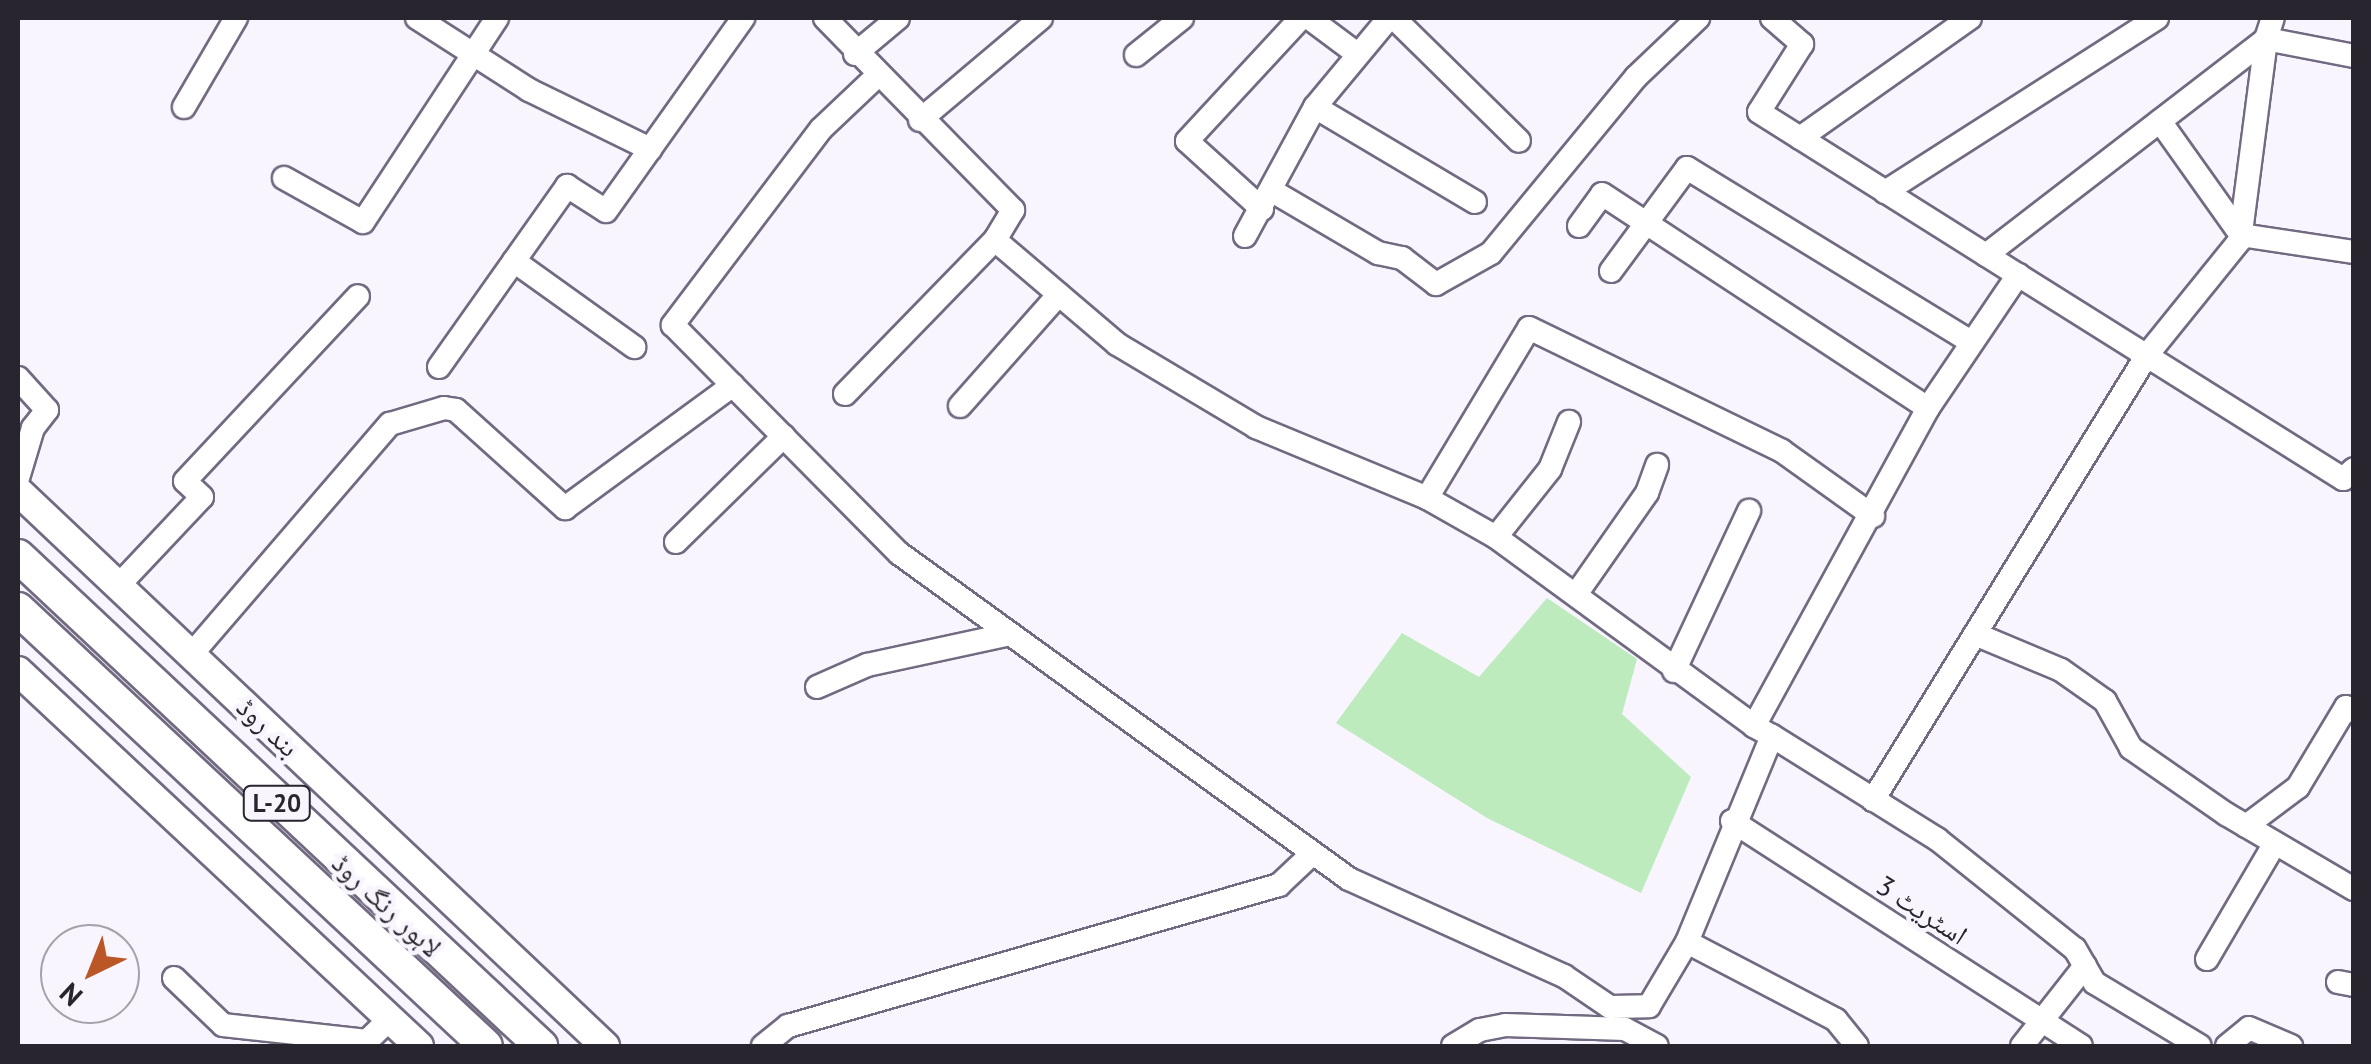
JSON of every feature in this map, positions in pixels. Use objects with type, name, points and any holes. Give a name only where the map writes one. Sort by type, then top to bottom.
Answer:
[{"type":"highway","name":"لاہور رنگ روڈ","points":[[18,556],[541,1046]]},
{"type":"highway","name":"لاہور رنگ روڈ","points":[[18,609],[486,1046]]},
{"type":"main road","name":"بند روڈ","points":[[18,491],[605,1046]]},
{"type":"main road","points":[[18,671],[419,1046]]},
{"type":"street","points":[[184,107],[236,18]]},
{"type":"street","points":[[417,18],[476,52],[529,90],[650,150]]},
{"type":"street","points":[[284,178],[363,222],[497,18]]},
{"type":"street","points":[[439,367],[567,186],[606,211],[744,18]]},
{"type":"street","points":[[825,18],[855,54],[1013,210],[995,240],[844,394]]},
{"type":"street","points":[[855,54],[898,18]]},
{"type":"street","points":[[920,120],[1041,18]]},
{"type":"street","points":[[1136,56],[1182,18]]},
{"type":"street","points":[[1301,18],[1187,142],[1268,200],[1378,253],[1402,258],[1436,284],[1491,253],[1636,76],[1698,18]]},
{"type":"street","points":[[1309,18],[1356,52]]},
{"type":"street","points":[[1245,236],[1316,107],[1356,52],[1391,18],[1519,141]]},
{"type":"street","points":[[1772,18],[1802,44],[1759,112],[2343,480],[2354,469]]},
{"type":"street","points":[[1800,138],[1970,18]]},
{"type":"street","points":[[1886,192],[2157,18]]},
{"type":"street","points":[[1986,255],[2160,121],[2270,28]]},
{"type":"street","points":[[2270,28],[2354,56]]},
{"type":"street","points":[[1873,800],[2147,355],[2241,235],[2270,28]]},
{"type":"street","points":[[877,76],[822,129],[673,320],[900,554],[1006,635],[1349,879],[1564,976],[1610,1006],[1649,1006],[1686,942],[1763,731],[1928,408],[2018,276]]},
{"type":"street","points":[[1316,107],[1475,202]]},
{"type":"street","points":[[2160,121],[2241,235],[2351,252],[2354,228]]},
{"type":"street","points":[[1611,271],[1687,168],[1971,342]]},
{"type":"street","points":[[1579,226],[1602,194],[1928,408]]},
{"type":"street","points":[[995,240],[1132,354],[1256,428],[1428,498],[1496,537],[1577,593],[1674,671],[1937,839],[2075,949],[2095,983],[2200,1046]]},
{"type":"street","points":[[514,261],[634,347]]},
{"type":"street","points":[[960,406],[1059,294]]},
{"type":"street","points":[[118,586],[202,497],[185,481],[358,296]]},
{"type":"street","points":[[1428,498],[1529,328],[1782,451],[1873,516]]},
{"type":"street","points":[[18,378],[47,410],[32,428],[18,478]]},
{"type":"street","points":[[191,655],[390,424],[444,408],[456,410],[565,508],[733,385]]},
{"type":"street","points":[[1496,537],[1550,469],[1570,422]]},
{"type":"street","points":[[676,542],[784,436]]},
{"type":"street","points":[[1577,593],[1647,493],[1656,465]]},
{"type":"street","points":[[1674,671],[1749,511]]},
{"type":"street","points":[[1975,634],[2061,670],[2105,701],[2131,748],[2246,826],[2354,889]]},
{"type":"street","points":[[817,688],[866,664],[1006,635]]},
{"type":"street","points":[[2246,826],[2298,786],[2346,707],[2354,711]]},
{"type":"street","name":"اسٹریٹ 3","points":[[1732,821],[2033,1039],[2081,1046]]},
{"type":"street","points":[[2208,959],[2275,843]]},
{"type":"street","points":[[763,1046],[788,1026],[1279,885],[1310,854]]},
{"type":"street","points":[[1686,942],[1836,1020],[1857,1046]]},
{"type":"street","points":[[2033,1039],[2085,966]]},
{"type":"street","points":[[174,978],[222,1024],[367,1041],[390,1019]]},
{"type":"street","points":[[1453,1046],[1480,1030],[1505,1026],[1626,1029],[1657,1046]]},
{"type":"street","points":[[2227,1046],[2248,1028],[2292,1046]]},
{"type":"green space","points":[[1547,598],[1637,659],[1622,714],[1691,777],[1641,893],[1487,818],[1336,723],[1402,633],[1479,677]]}]
